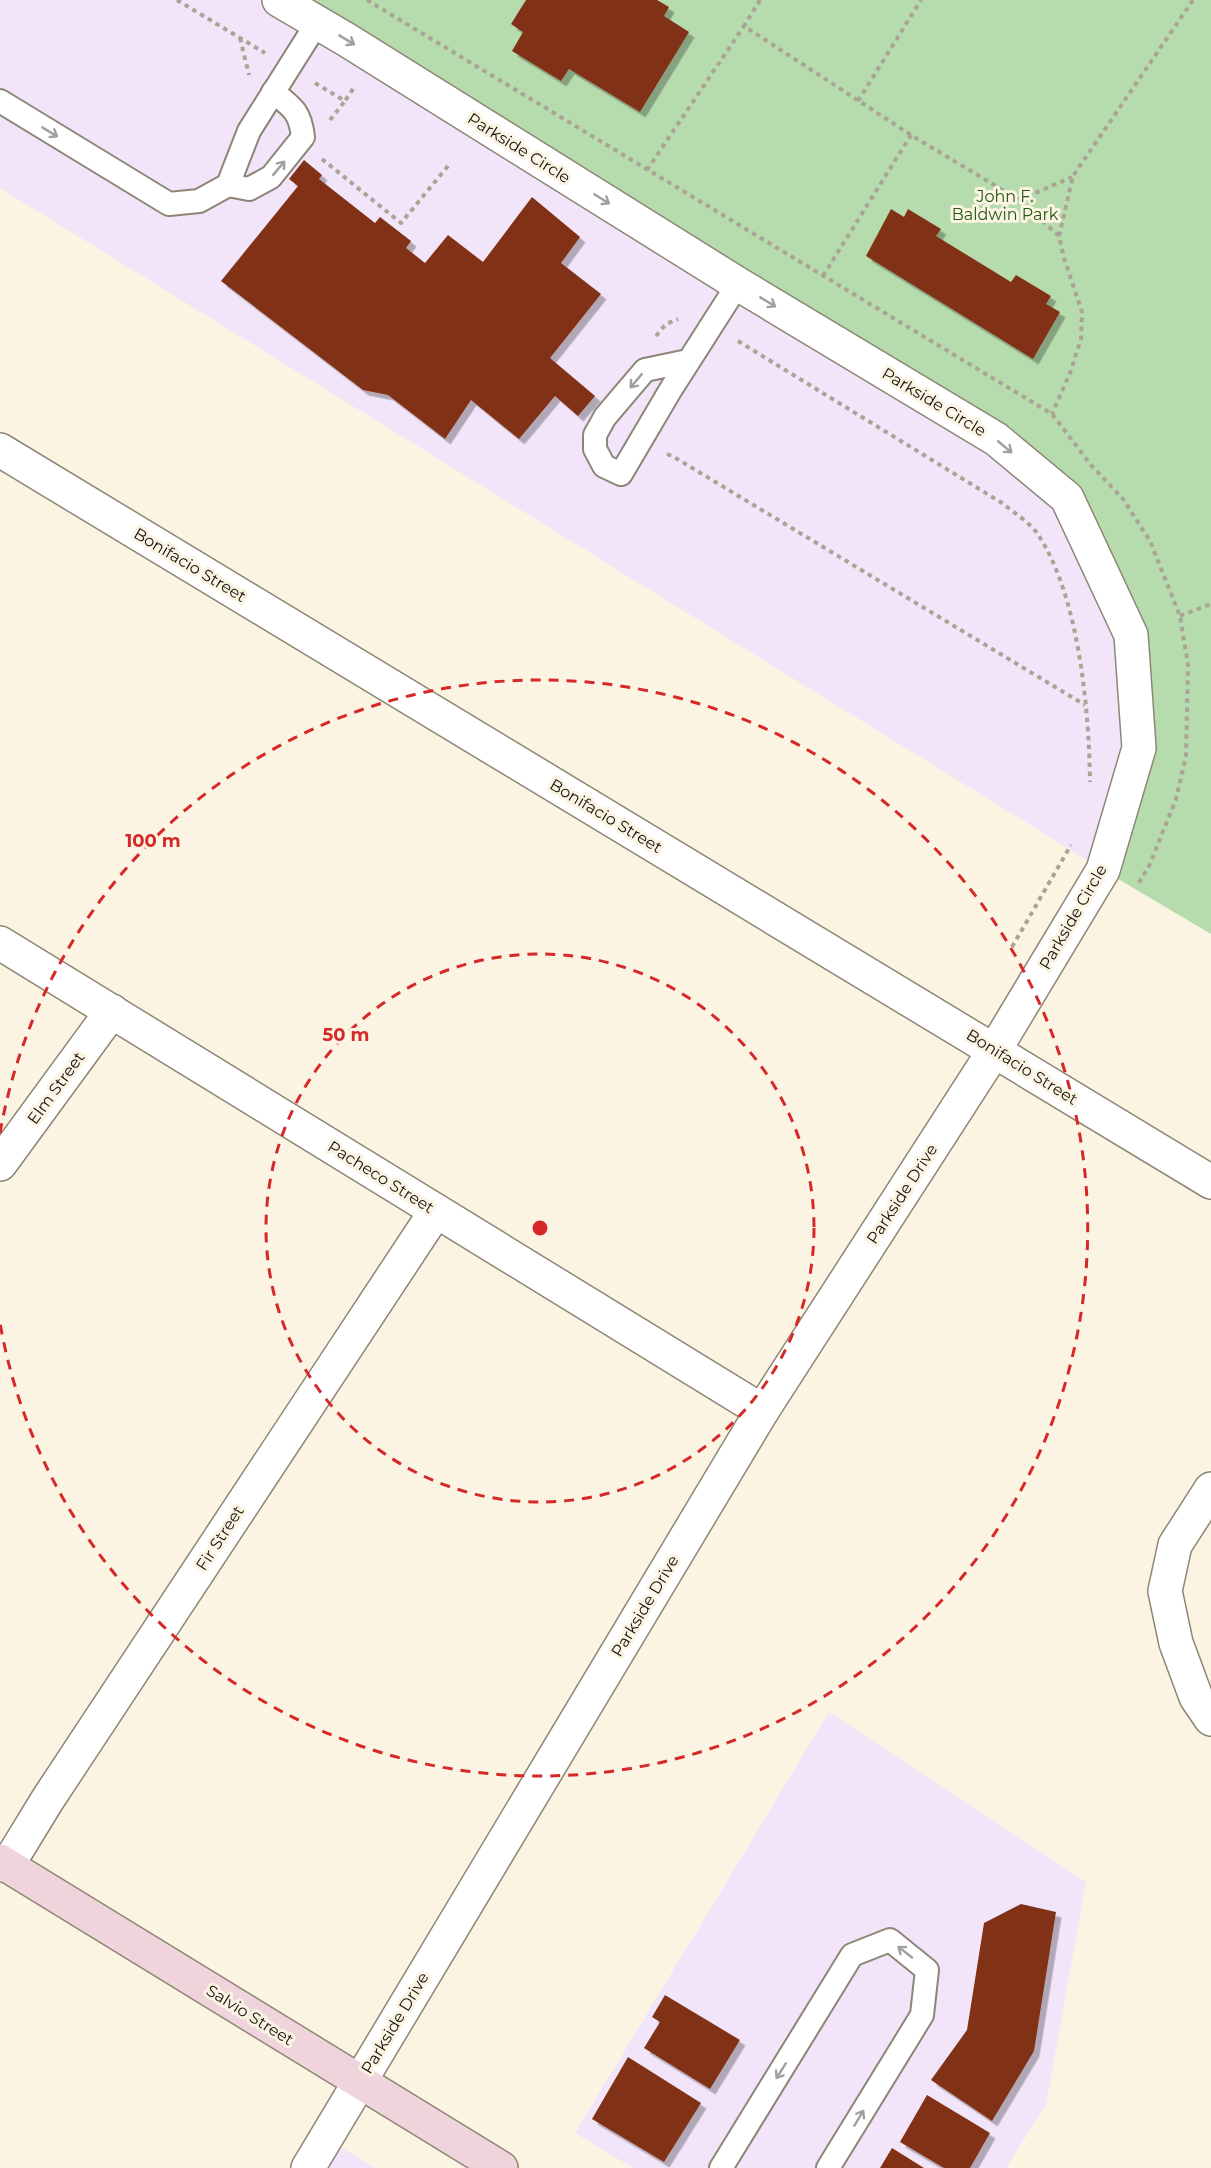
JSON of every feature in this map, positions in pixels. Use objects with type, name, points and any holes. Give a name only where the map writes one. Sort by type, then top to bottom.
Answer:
[{"type":"street","name":"Parkside Circle","points":[[279,0],[738,284],[996,439],[1067,498],[1131,635],[1139,748],[1103,870],[994,1051]]},
{"type":"street","name":"Bonifacio Street","points":[[0,450],[1211,1182]]},
{"type":"street","name":"Pacheco Street","points":[[0,943],[762,1411]]},
{"type":"street","name":"Elm Street","points":[[0,1164],[111,1011]]},
{"type":"street","name":"Parkside Drive","points":[[308,2168],[762,1411],[994,1051]]},
{"type":"street","name":"Fir Street","points":[[4,1864],[436,1211]]},
{"type":"street","points":[[1211,1490],[1175,1545],[1165,1592],[1176,1643],[1196,1698],[1211,1719]]},
{"type":"street","name":"Salvio Street","points":[[4,1864],[501,2168]]},
{"type":"lane","points":[[228,185],[249,131],[317,23]]},
{"type":"lane","points":[[0,101],[169,204],[199,201],[228,185],[249,189],[271,177],[303,137],[301,121],[292,108],[273,92]]},
{"type":"lane","points":[[688,361],[645,370],[605,417],[595,435],[595,449],[604,466],[621,474],[688,361],[738,284]]},
{"type":"lane","points":[[721,2168],[852,1955],[890,1940],[927,1970],[922,2015],[828,2168]]},
{"type":"path","points":[[177,0],[345,101],[357,83]]},
{"type":"path","points":[[368,0],[1052,414],[1091,465],[1123,499],[1150,541],[1180,616],[1211,604]]},
{"type":"path","points":[[647,170],[760,0]]},
{"type":"path","points":[[858,100],[921,0]]},
{"type":"path","points":[[1052,414],[1070,373],[1081,339],[1082,312],[1059,236],[1073,176],[1193,0]]},
{"type":"path","points":[[744,26],[911,135],[1019,200],[1059,236]]},
{"type":"path","points":[[824,276],[911,135]]},
{"type":"path","points":[[319,157],[402,224],[448,166]]},
{"type":"path","points":[[1019,200],[1073,176]]},
{"type":"path","points":[[712,325],[1002,502],[1036,532],[1057,572],[1073,622],[1085,705],[1090,789]]},
{"type":"path","points":[[640,442],[674,457],[1085,705]]},
{"type":"path","points":[[1009,952],[1072,843]]},
{"type":"shaded area","points":[[0,0],[279,0],[1067,498],[1131,635],[1139,748],[1103,870],[0,188]]},
{"type":"shaded area","points":[[829,1712],[1086,1882],[1046,2105],[1006,2168],[633,2168],[575,2133]]},
{"type":"shaded area","points":[[326,2138],[375,2168],[307,2168]]},
{"type":"green space","name":"John F. Baldwin Park","points":[[279,0],[1211,0],[1211,934],[1103,870],[1139,748],[1131,635],[1067,498]]},
{"type":"building","points":[[526,0],[657,0],[669,7],[664,16],[689,32],[640,112],[569,69],[561,81],[512,51],[523,32],[511,24]]},
{"type":"building","points":[[304,160],[322,175],[319,179],[375,223],[380,217],[411,241],[406,248],[425,263],[448,235],[483,262],[532,197],[580,237],[561,263],[601,294],[550,358],[595,396],[578,416],[555,396],[519,439],[471,400],[445,439],[388,395],[363,390],[221,281],[298,186],[289,179]]},
{"type":"building","points":[[891,209],[904,217],[908,209],[941,229],[936,236],[1011,282],[1016,275],[1051,296],[1046,304],[1060,312],[1033,359],[866,256]]},
{"type":"building","points":[[1021,1904],[1056,1912],[1034,2051],[992,2121],[931,2080],[967,2030],[984,1923]]},
{"type":"building","points":[[665,1995],[740,2040],[710,2089],[644,2048],[660,2022],[652,2017]]},
{"type":"building","points":[[628,2057],[701,2103],[664,2162],[592,2119]]},
{"type":"building","points":[[927,2095],[990,2133],[970,2168],[944,2168],[900,2142]]},
{"type":"building","points":[[892,2148],[924,2168],[880,2168]]}]
